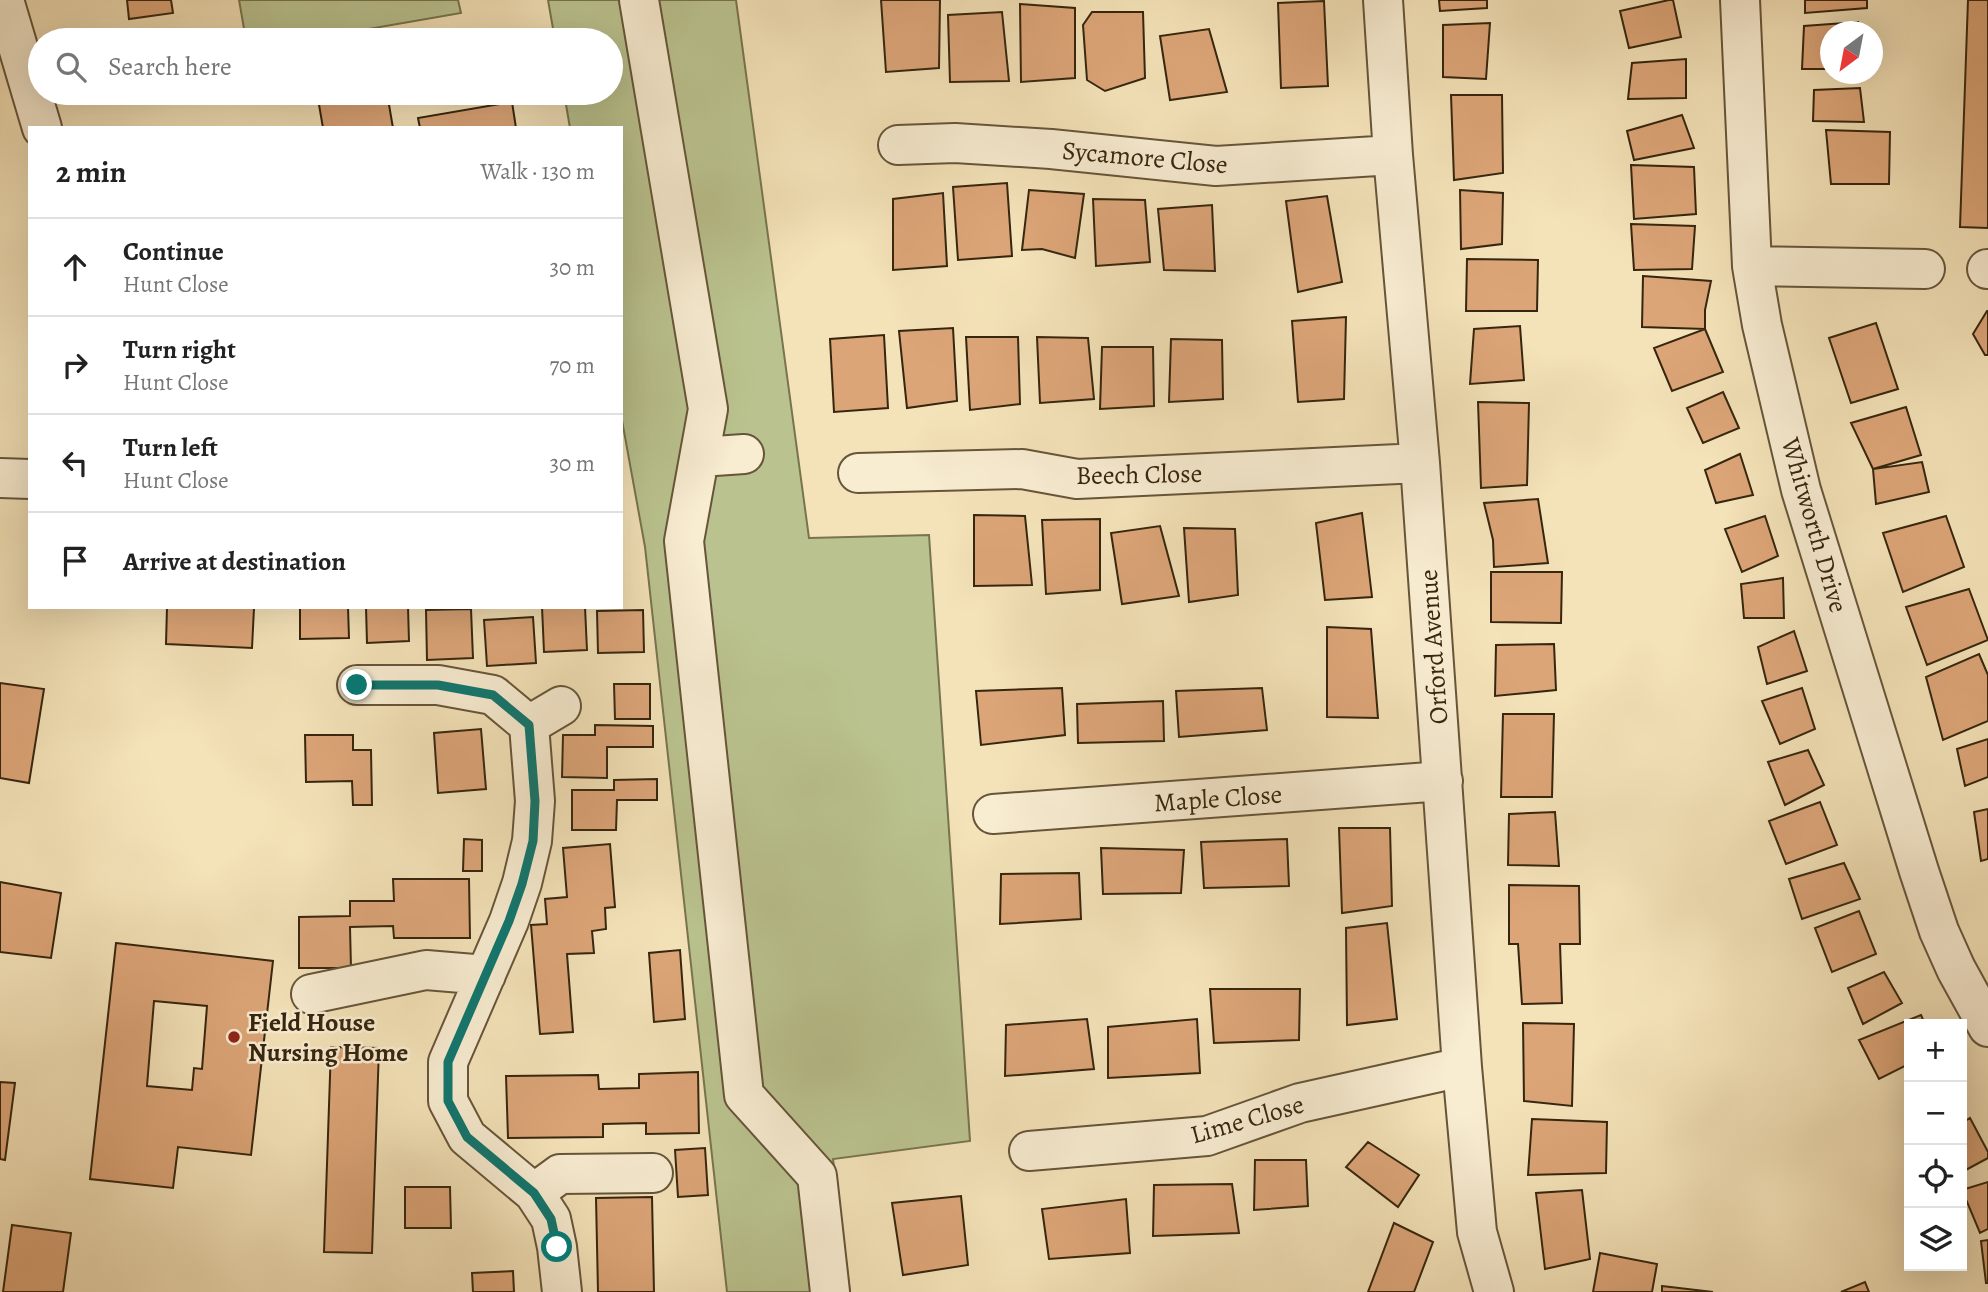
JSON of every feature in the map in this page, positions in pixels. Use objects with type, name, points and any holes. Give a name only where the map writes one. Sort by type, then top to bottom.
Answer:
[{"type":"street","points":[[4,0],[28,81]]},
{"type":"street","points":[[639,0],[708,410],[684,541],[744,1095],[817,1176],[830,1292]]},
{"type":"street","name":"Orford Avenue","points":[[1383,0],[1392,155],[1420,463],[1462,1067],[1477,1232],[1493,1292]]},
{"type":"street","name":"Whitworth Drive","points":[[1740,0],[1752,266],[1762,325],[1801,490],[1939,931],[1955,969],[1988,1027]]},
{"type":"street","points":[[35,105],[41,126]]},
{"type":"street","name":"Sycamore Close","points":[[898,145],[955,143],[1010,146],[1216,166],[1392,155]]},
{"type":"street","points":[[1752,266],[1925,270]]},
{"type":"street","points":[[700,457],[744,454]]},
{"type":"street","name":"Beech Close","points":[[858,472],[1022,470],[1077,479],[1420,463]]},
{"type":"street","points":[[0,478],[28,480]]},
{"type":"street","points":[[357,685],[438,685],[493,695],[529,725],[535,801],[533,841],[509,921],[448,1062],[448,1101],[467,1137],[534,1193],[551,1219],[562,1292]]},
{"type":"street","points":[[529,725],[561,706]]},
{"type":"street","name":"Maple Close","points":[[993,814],[1443,781]]},
{"type":"street","points":[[311,994],[426,970],[486,975]]},
{"type":"street","name":"Lime Close","points":[[1029,1151],[1207,1136],[1300,1103],[1462,1067]]},
{"type":"street","points":[[534,1193],[560,1174],[653,1173]]},
{"type":"green space","points":[[239,0],[458,0],[461,13],[374,28],[244,28]]},
{"type":"green space","points":[[548,0],[736,0],[809,538],[929,535],[970,1141],[833,1159],[850,1292],[727,1292],[645,547],[623,426],[623,126],[570,126],[566,105],[623,105],[623,28],[553,28]]},
{"type":"building","points":[[127,0],[171,0],[173,13],[129,19]]},
{"type":"building","points":[[881,0],[940,0],[939,68],[886,72]]},
{"type":"building","points":[[1439,0],[1487,0],[1487,8],[1440,11]]},
{"type":"building","points":[[1673,0],[1681,37],[1629,48],[1620,11]]},
{"type":"building","points":[[1805,0],[1867,0],[1867,8],[1805,13]]},
{"type":"building","points":[[1968,0],[1988,0],[1988,228],[1960,227]]},
{"type":"building","points":[[1324,1],[1328,86],[1281,88],[1278,3]]},
{"type":"building","points":[[1020,4],[1075,8],[1075,78],[1021,82]]},
{"type":"building","points":[[1002,12],[1009,81],[950,82],[948,15]]},
{"type":"building","points":[[1092,12],[1143,12],[1145,78],[1105,91],[1087,80],[1083,25]]},
{"type":"building","points":[[1490,23],[1486,79],[1443,77],[1443,25]]},
{"type":"building","points":[[1820,25],[1820,69],[1802,69],[1804,26]]},
{"type":"building","points":[[1209,29],[1227,92],[1170,100],[1160,36]]},
{"type":"building","points":[[1686,59],[1686,98],[1628,99],[1632,63]]},
{"type":"building","points":[[1860,88],[1864,122],[1813,121],[1814,90]]},
{"type":"building","points":[[1451,95],[1502,95],[1503,173],[1454,180]]},
{"type":"building","points":[[319,105],[389,105],[393,126],[323,126]]},
{"type":"building","points":[[494,105],[512,105],[516,126],[420,126],[418,118]]},
{"type":"building","points":[[1682,115],[1694,148],[1634,160],[1627,131]]},
{"type":"building","points":[[1826,130],[1890,132],[1889,184],[1831,184]]},
{"type":"building","points":[[1631,165],[1694,167],[1696,214],[1634,219]]},
{"type":"building","points":[[1007,183],[1012,256],[958,260],[953,187]]},
{"type":"building","points":[[1029,190],[1084,194],[1075,258],[1042,249],[1022,250]]},
{"type":"building","points":[[1460,190],[1503,193],[1502,244],[1461,249]]},
{"type":"building","points":[[943,193],[947,266],[893,270],[893,199]]},
{"type":"building","points":[[1327,196],[1342,282],[1298,292],[1286,201]]},
{"type":"building","points":[[1093,199],[1145,200],[1150,262],[1096,266]]},
{"type":"building","points":[[1212,205],[1215,271],[1164,270],[1158,209]]},
{"type":"building","points":[[1631,224],[1695,226],[1692,269],[1634,270]]},
{"type":"building","points":[[1467,259],[1538,260],[1537,311],[1466,311]]},
{"type":"building","points":[[1643,276],[1711,281],[1705,310],[1705,329],[1642,327]]},
{"type":"building","points":[[1987,311],[1988,355],[1985,355],[1973,334]]},
{"type":"building","points":[[1346,317],[1344,399],[1298,402],[1292,321]]},
{"type":"building","points":[[1876,323],[1898,389],[1851,403],[1829,338]]},
{"type":"building","points":[[1520,326],[1524,380],[1470,384],[1474,329]]},
{"type":"building","points":[[953,328],[957,401],[907,408],[899,331]]},
{"type":"building","points":[[1705,329],[1723,372],[1672,391],[1654,348]]},
{"type":"building","points":[[884,335],[888,408],[834,412],[830,339]]},
{"type":"building","points":[[966,337],[1018,337],[1020,404],[970,410]]},
{"type":"building","points":[[1037,337],[1088,338],[1094,399],[1040,403]]},
{"type":"building","points":[[1171,339],[1222,340],[1223,399],[1169,402]]},
{"type":"building","points":[[1102,347],[1153,347],[1154,406],[1100,409]]},
{"type":"building","points":[[1723,392],[1739,428],[1703,443],[1687,408]]},
{"type":"building","points":[[1478,402],[1529,403],[1527,485],[1481,488]]},
{"type":"building","points":[[1906,407],[1921,455],[1873,469],[1851,423]]},
{"type":"building","points":[[1740,454],[1753,495],[1716,503],[1705,470]]},
{"type":"building","points":[[1922,462],[1929,492],[1876,504],[1873,469]]},
{"type":"building","points":[[1538,499],[1548,563],[1494,567],[1493,540],[1484,503]]},
{"type":"building","points":[[1362,513],[1372,597],[1325,600],[1316,523]]},
{"type":"building","points":[[974,515],[1025,516],[1032,585],[974,586]]},
{"type":"building","points":[[1765,516],[1778,556],[1742,572],[1725,529]]},
{"type":"building","points":[[1946,516],[1964,567],[1903,592],[1883,533]]},
{"type":"building","points":[[1100,519],[1100,590],[1046,594],[1042,520]]},
{"type":"building","points":[[1160,526],[1179,596],[1122,604],[1111,533]]},
{"type":"building","points":[[1184,528],[1235,529],[1238,595],[1189,602]]},
{"type":"building","points":[[1491,572],[1562,572],[1561,623],[1491,622]]},
{"type":"building","points":[[1783,578],[1784,618],[1744,618],[1741,584]]},
{"type":"building","points":[[1969,589],[1988,640],[1927,665],[1906,607]]},
{"type":"building","points":[[167,609],[254,609],[252,648],[166,644]]},
{"type":"building","points":[[300,609],[348,609],[349,638],[300,639]]},
{"type":"building","points":[[366,609],[408,609],[409,641],[367,643]]},
{"type":"building","points":[[471,609],[473,658],[427,660],[426,610]]},
{"type":"building","points":[[542,609],[585,609],[587,650],[544,652]]},
{"type":"building","points":[[643,610],[644,652],[598,653],[597,611]]},
{"type":"building","points":[[533,617],[536,663],[487,666],[484,620]]},
{"type":"building","points":[[1327,627],[1371,629],[1378,718],[1327,717]]},
{"type":"building","points":[[1794,631],[1807,671],[1767,684],[1758,647]]},
{"type":"building","points":[[1554,644],[1556,690],[1495,696],[1496,645]]},
{"type":"building","points":[[1979,654],[1988,675],[1988,721],[1943,740],[1926,677]]},
{"type":"building","points":[[0,683],[44,689],[29,783],[0,778]]},
{"type":"building","points":[[614,684],[650,684],[650,719],[615,719]]},
{"type":"building","points":[[1062,688],[1065,735],[981,745],[976,691]]},
{"type":"building","points":[[1262,688],[1267,730],[1179,737],[1176,691]]},
{"type":"building","points":[[1802,688],[1815,729],[1780,744],[1762,701]]},
{"type":"building","points":[[1163,701],[1164,741],[1078,743],[1077,704]]},
{"type":"building","points":[[1503,714],[1554,714],[1552,797],[1501,797]]},
{"type":"building","points":[[595,725],[653,726],[653,747],[607,747],[607,778],[562,777],[563,735],[595,735]]},
{"type":"building","points":[[481,729],[486,789],[438,793],[434,733]]},
{"type":"building","points":[[305,735],[353,735],[353,750],[371,750],[372,805],[353,805],[352,781],[306,782]]},
{"type":"building","points":[[1988,739],[1988,777],[1965,786],[1957,749]]},
{"type":"building","points":[[1808,750],[1824,785],[1785,805],[1768,762]]},
{"type":"building","points":[[657,779],[657,800],[617,800],[616,830],[572,830],[572,790],[614,790],[614,780]]},
{"type":"building","points":[[1820,802],[1837,845],[1786,864],[1769,821]]},
{"type":"building","points":[[1988,809],[1988,859],[1981,861],[1974,812]]},
{"type":"building","points":[[1555,812],[1559,866],[1508,865],[1509,814]]},
{"type":"building","points":[[1339,828],[1390,828],[1392,906],[1342,913]]},
{"type":"building","points":[[464,839],[482,840],[482,871],[463,871]]},
{"type":"building","points":[[1287,839],[1289,886],[1204,888],[1201,842]]},
{"type":"building","points":[[610,844],[615,907],[605,908],[606,929],[592,931],[594,953],[567,954],[573,1032],[540,1034],[531,925],[547,924],[545,899],[567,897],[563,848]]},
{"type":"building","points":[[1101,848],[1184,850],[1181,893],[1103,894]]},
{"type":"building","points":[[1844,863],[1860,899],[1802,919],[1789,879]]},
{"type":"building","points":[[1079,873],[1081,919],[1000,924],[1001,874]]},
{"type":"building","points":[[393,879],[469,879],[470,938],[394,938],[393,926],[350,927],[351,968],[299,968],[299,917],[350,916],[350,901],[394,901]]},
{"type":"building","points":[[0,882],[61,893],[51,958],[0,952]]},
{"type":"building","points":[[1509,885],[1579,886],[1580,944],[1560,944],[1562,1003],[1522,1004],[1518,944],[1509,944]]},
{"type":"building","points":[[1859,911],[1876,954],[1832,972],[1815,928]]},
{"type":"building","points":[[1387,923],[1397,1019],[1347,1025],[1346,928]]},
{"type":"building","name":"Field House Nursing Home","points":[[116,943],[273,961],[251,1155],[178,1147],[173,1188],[90,1179]],"holes":[[[154,1001],[207,1006],[202,1069],[194,1068],[192,1090],[147,1086]]]},
{"type":"building","points":[[680,950],[685,1019],[654,1022],[649,953]]},
{"type":"building","points":[[1884,972],[1902,1003],[1863,1024],[1848,988]]},
{"type":"building","points":[[1210,989],[1300,989],[1299,1040],[1214,1043]]},
{"type":"building","points":[[1087,1019],[1094,1069],[1005,1076],[1006,1025]]},
{"type":"building","points":[[1197,1019],[1200,1073],[1108,1078],[1108,1027]]},
{"type":"building","points":[[1904,1022],[1904,1066],[1879,1079],[1859,1040]]},
{"type":"building","points":[[1523,1023],[1574,1024],[1572,1106],[1524,1101]]},
{"type":"building","points":[[331,1047],[379,1048],[372,1253],[324,1252]]},
{"type":"building","points":[[698,1072],[699,1133],[646,1134],[646,1123],[603,1124],[603,1137],[508,1138],[506,1076],[598,1075],[599,1089],[639,1088],[639,1074]]},
{"type":"building","points":[[0,1082],[15,1083],[5,1160],[0,1159]]},
{"type":"building","points":[[1970,1118],[1988,1152],[1988,1158],[1967,1169],[1967,1145],[1967,1120]]},
{"type":"building","points":[[1532,1119],[1607,1122],[1606,1173],[1528,1175]]},
{"type":"building","points":[[1368,1142],[1419,1175],[1398,1207],[1346,1167]]},
{"type":"building","points":[[705,1148],[708,1195],[678,1197],[675,1150]]},
{"type":"building","points":[[1255,1160],[1306,1160],[1308,1206],[1254,1210]]},
{"type":"building","points":[[1988,1182],[1988,1229],[1980,1233],[1967,1202],[1967,1188]]},
{"type":"building","points":[[1232,1184],[1239,1233],[1153,1236],[1154,1185]]},
{"type":"building","points":[[405,1187],[450,1187],[451,1228],[405,1228]]},
{"type":"building","points":[[1582,1190],[1590,1259],[1545,1269],[1536,1193]]},
{"type":"building","points":[[961,1196],[968,1265],[903,1275],[892,1203]]},
{"type":"building","points":[[652,1197],[654,1292],[598,1292],[596,1198]]},
{"type":"building","points":[[1126,1199],[1130,1253],[1049,1259],[1042,1209]]},
{"type":"building","points":[[1394,1223],[1433,1242],[1414,1292],[1368,1292]]},
{"type":"building","points":[[12,1225],[71,1233],[63,1292],[3,1292]]},
{"type":"building","points":[[1988,1240],[1988,1283],[1986,1283],[1981,1241]]},
{"type":"building","points":[[1600,1253],[1657,1264],[1652,1292],[1593,1292]]},
{"type":"building","points":[[513,1271],[514,1292],[473,1292],[472,1273]]},
{"type":"building","points":[[1865,1282],[1869,1292],[1841,1292]]},
{"type":"building","points":[[1662,1286],[1713,1292],[1662,1292]]},
{"type":"place","name":"Field House Nursing Home","points":[[234,1037]]},
{"type":"route","points":[[357,685],[438,685],[493,695],[529,725],[535,801],[533,841],[509,921],[448,1062],[448,1101],[467,1137],[534,1193],[551,1219],[557,1247]]}]
